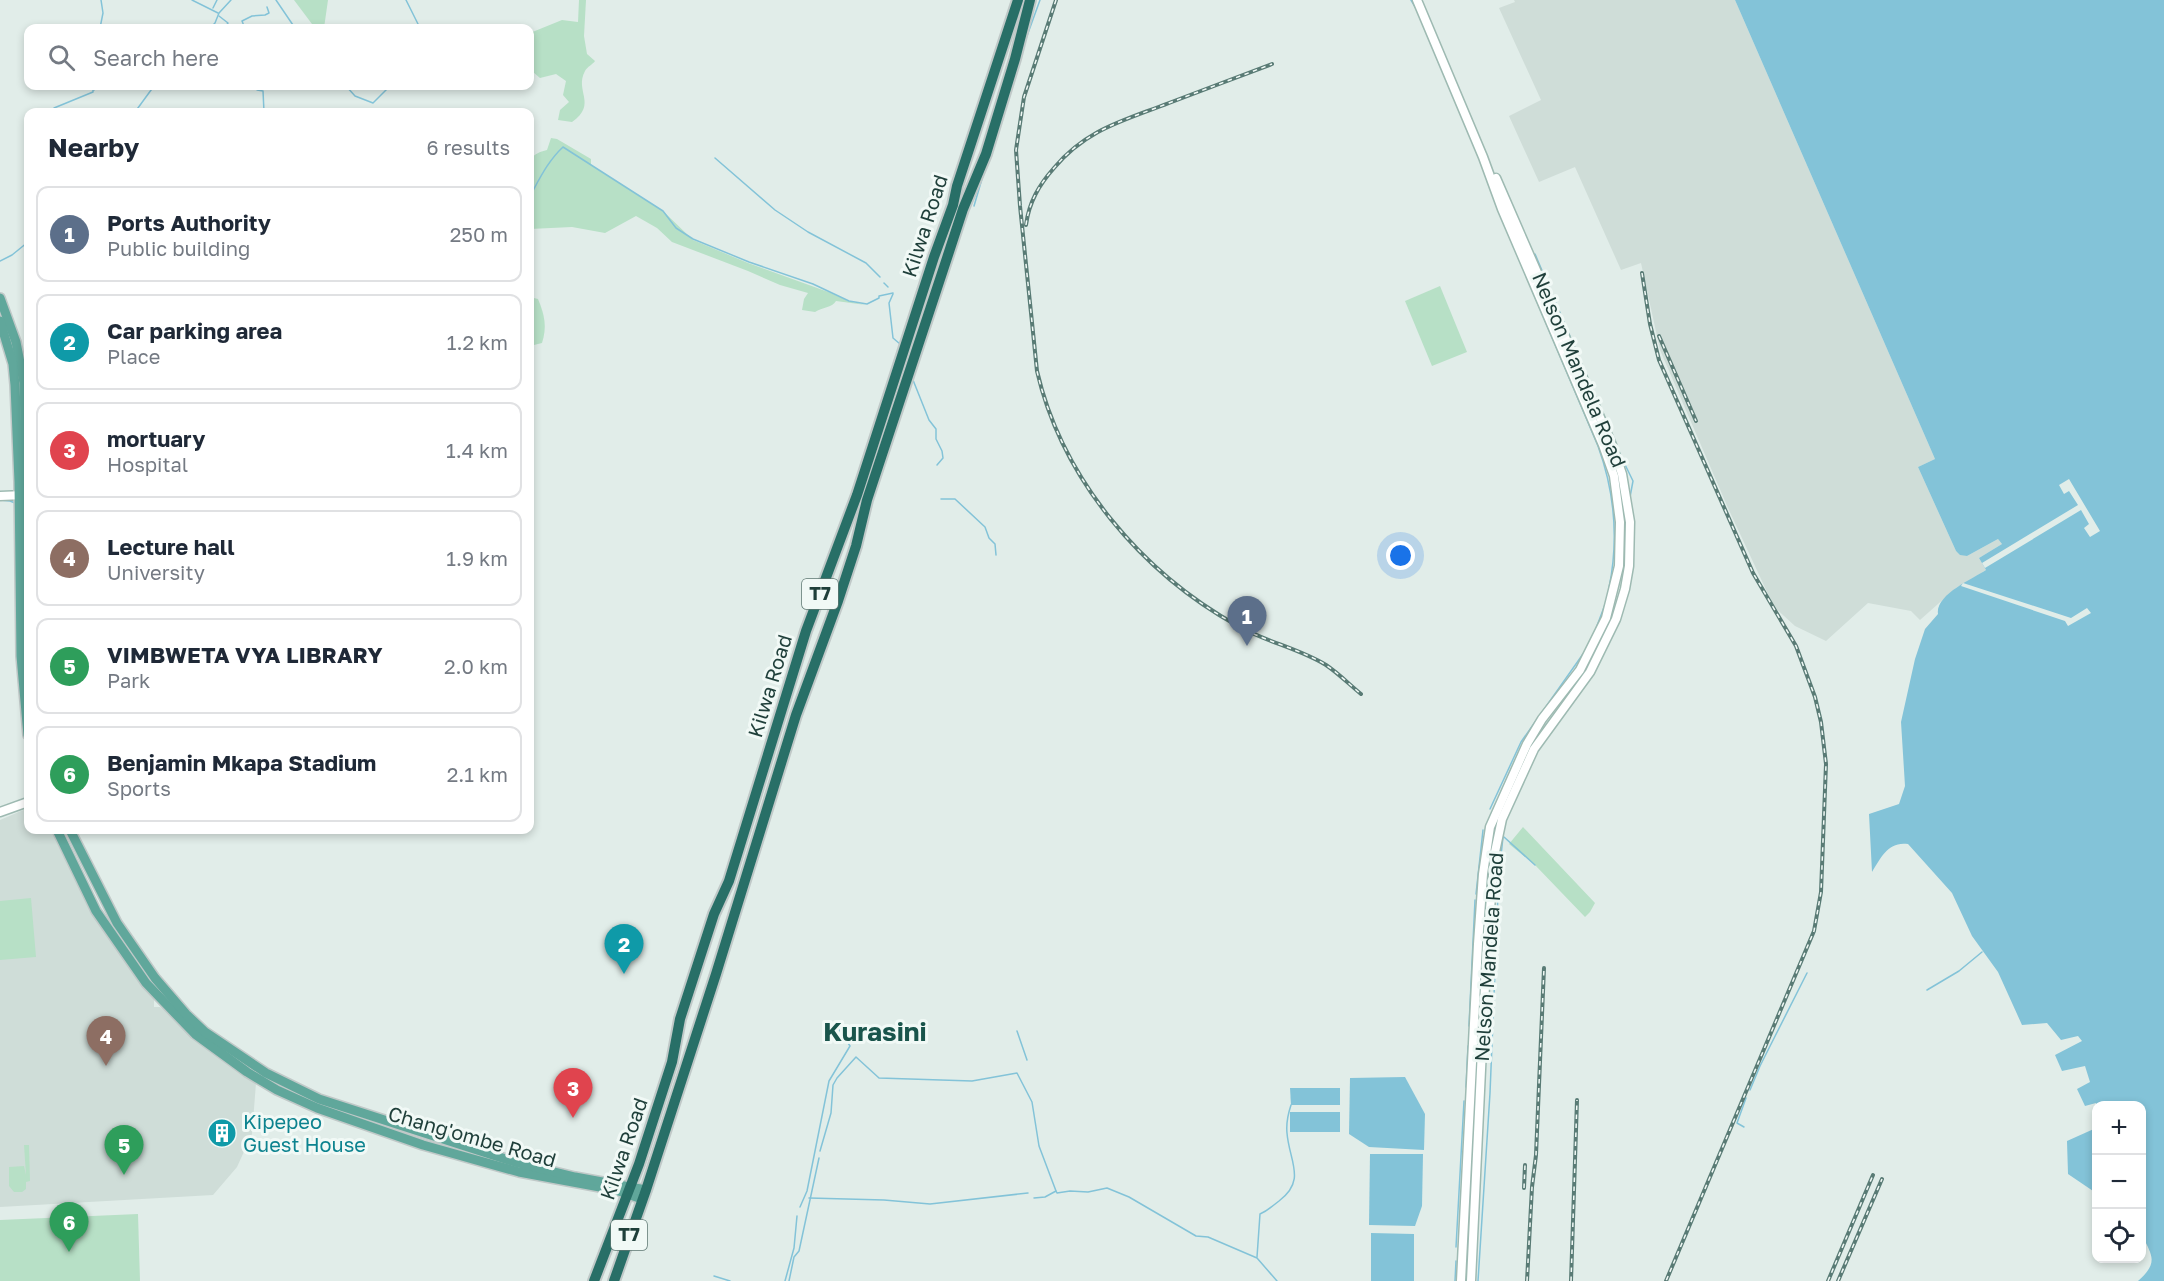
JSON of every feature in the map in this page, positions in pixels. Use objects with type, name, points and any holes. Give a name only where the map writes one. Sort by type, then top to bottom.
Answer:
[{"type":"highway","name":"Kilwa Road","points":[[594,1281],[635,1175],[672,1062],[680,1019],[714,914],[729,881],[806,632],[857,495],[1018,0]]},
{"type":"highway","name":"Kilwa Road","points":[[614,1281],[728,937],[796,715],[856,546],[867,500],[963,209],[986,154],[1016,59],[1030,0]]},
{"type":"main road","name":"Nelson Mandela Road","points":[[1417,0],[1483,157],[1502,209],[1604,445],[1614,476],[1619,503],[1620,544],[1613,592],[1606,618],[1580,670],[1542,719],[1527,744],[1490,826],[1483,874],[1478,944],[1461,1281]]},
{"type":"main road","name":"Nelson Mandela Road","points":[[1471,1281],[1487,944],[1498,832],[1534,749],[1590,672],[1616,619],[1627,578],[1630,534],[1625,485],[1612,445],[1505,197],[1483,157]]},
{"type":"main road","points":[[0,298],[10,323],[21,363],[23,495],[21,656],[24,690]]},
{"type":"main road","points":[[0,321],[8,344],[14,374],[23,495]]},
{"type":"main road","points":[[0,496],[23,495]]},
{"type":"main road","points":[[0,812],[24,803]]},
{"type":"main road","name":"Chang'ombe Road","points":[[59,834],[96,911],[146,982],[195,1034],[247,1072],[277,1090],[317,1108],[423,1145],[519,1172],[615,1187]]},
{"type":"main road","name":"Chang'ombe Road","points":[[72,834],[117,924],[132,948],[186,1014],[216,1041],[266,1073],[319,1099],[518,1163],[615,1187],[628,1195],[644,1194]]},
{"type":"main road","points":[[628,1195],[623,1198],[615,1187],[635,1175]]},
{"type":"shaded area","points":[[1514,0],[1735,0],[1935,459],[1918,467],[1956,551],[1967,556],[1998,539],[2002,544],[1979,558],[1986,570],[1956,588],[1920,620],[1911,611],[1868,603],[1826,641],[1795,626],[1774,607],[1728,508],[1660,350],[1641,263],[1621,270],[1575,167],[1539,182],[1509,116],[1541,100],[1499,8],[1515,2]]},
{"type":"shaded area","points":[[24,810],[24,834],[58,834],[83,891],[115,947],[154,996],[154,1007],[160,1007],[256,1083],[252,1134],[237,1167],[213,1195],[0,1207],[0,820]]},
{"type":"green space","points":[[294,0],[328,0],[325,24],[312,24]]},
{"type":"green space","points":[[579,0],[586,0],[584,36],[587,54],[595,61],[582,78],[585,103],[580,115],[572,122],[558,120],[560,110],[569,102],[563,95],[566,81],[556,74],[540,78],[534,73],[534,31],[562,20],[578,22]]},
{"type":"green space","points":[[551,138],[557,139],[591,159],[591,165],[663,211],[693,240],[848,301],[866,305],[836,301],[815,312],[802,310],[808,293],[780,285],[672,242],[657,228],[636,216],[605,233],[572,227],[534,229],[534,156],[547,150]]},
{"type":"green space","points":[[1440,286],[1467,352],[1432,366],[1405,301]]},
{"type":"green space","points":[[534,298],[538,299],[544,316],[545,327],[542,343],[534,345]]},
{"type":"green space","points":[[1523,827],[1595,903],[1585,917],[1535,865],[1509,844]]},
{"type":"green space","points":[[31,898],[36,957],[0,960],[0,901]]},
{"type":"green space","points":[[24,1145],[29,1145],[30,1181],[26,1182],[26,1189],[22,1192],[14,1192],[9,1186],[9,1167],[24,1166],[26,1175]]},
{"type":"green space","points":[[138,1214],[140,1281],[0,1281],[0,1220]]},
{"type":"water","points":[[1735,0],[2164,0],[2164,1281],[2138,1281],[2149,1269],[2152,1260],[2146,1243],[2146,1101],[2092,1101],[2092,1104],[2085,1106],[2077,1089],[2090,1082],[2085,1066],[2062,1071],[2055,1055],[2082,1041],[2078,1036],[2061,1040],[2047,1023],[2022,1025],[1998,972],[1972,936],[1952,893],[1908,844],[1896,845],[1886,851],[1872,872],[1869,814],[1899,804],[1905,786],[1901,722],[1915,659],[1925,629],[1938,614],[1942,600],[1948,594],[1986,570],[1979,558],[2002,544],[1998,539],[1967,556],[1960,555],[1956,551],[1918,467],[1935,459]]},
{"type":"water","points":[[1405,1077],[1425,1114],[1424,1150],[1369,1147],[1349,1134],[1350,1078]]},
{"type":"water","points":[[1290,1088],[1340,1088],[1340,1105],[1291,1105]]},
{"type":"water","points":[[1290,1112],[1340,1112],[1340,1132],[1290,1132]]},
{"type":"water","points":[[2092,1130],[2092,1190],[2068,1174],[2067,1141]]},
{"type":"water","points":[[1370,1154],[1423,1154],[1422,1206],[1415,1226],[1369,1225]]},
{"type":"water","points":[[1371,1233],[1414,1234],[1414,1281],[1371,1281]]},
{"type":"pier","points":[[2069,479],[2100,531],[2090,537],[2084,528],[2089,524],[2081,510],[1985,568],[1982,563],[2078,505],[2069,491],[2064,494],[2059,485]]},
{"type":"pier","points":[[1963,583],[2071,618],[2087,608],[2091,613],[2068,626],[2065,621],[1961,586]]},
{"type":"waterway","points":[[101,0],[103,13],[101,24]]},
{"type":"waterway","points":[[192,0],[218,13]]},
{"type":"waterway","points":[[213,8],[217,0]]},
{"type":"waterway","points":[[214,24],[219,13],[231,0]]},
{"type":"waterway","points":[[276,0],[292,24]]},
{"type":"waterway","points":[[406,0],[418,24]]},
{"type":"waterway","points":[[1023,47],[1040,0]]},
{"type":"waterway","points":[[1411,0],[1417,10]]},
{"type":"waterway","points":[[243,24],[242,21],[252,16],[269,13],[267,7]]},
{"type":"waterway","points":[[219,16],[227,24]]},
{"type":"waterway","points":[[1428,36],[1441,68]]},
{"type":"waterway","points":[[54,108],[93,92],[93,90]]},
{"type":"waterway","points":[[138,108],[151,90]]},
{"type":"waterway","points":[[257,90],[263,91],[264,108]]},
{"type":"waterway","points":[[350,90],[355,96],[373,103],[386,90]]},
{"type":"waterway","points":[[534,189],[563,147],[663,211],[676,228],[693,239],[749,262],[813,284],[849,301],[867,304],[879,296],[893,293]]},
{"type":"waterway","points":[[715,158],[775,210],[808,232],[866,263],[880,277]]},
{"type":"waterway","points":[[974,206],[984,172]]},
{"type":"waterway","points":[[1508,233],[1604,464],[1614,516],[1614,552],[1609,588]]},
{"type":"waterway","points":[[0,261],[24,245]]},
{"type":"waterway","points":[[1535,254],[1603,414]]},
{"type":"waterway","points":[[884,283],[888,287]]},
{"type":"waterway","points":[[893,294],[889,303],[893,338],[900,344]]},
{"type":"waterway","points":[[913,380],[929,420],[936,429],[936,439],[943,458],[937,465]]},
{"type":"waterway","points":[[1616,446],[1633,481],[1630,497]]},
{"type":"waterway","points":[[941,499],[955,499],[985,527],[989,538],[995,544],[996,555]]},
{"type":"waterway","points":[[0,500],[15,503]]},
{"type":"waterway","points":[[1595,631],[1606,602]]},
{"type":"waterway","points":[[1490,809],[1521,742],[1583,654]]},
{"type":"waterway","points":[[1476,894],[1483,830]]},
{"type":"waterway","points":[[1497,933],[1498,884],[1503,837]]},
{"type":"waterway","points":[[1504,837],[1535,865]]},
{"type":"waterway","points":[[1469,1026],[1475,900]]},
{"type":"waterway","points":[[1478,1281],[1490,1093],[1496,947]]},
{"type":"waterway","points":[[1927,990],[1959,971],[1982,952]]},
{"type":"waterway","points":[[1750,1090],[1807,973]]},
{"type":"waterway","points":[[800,1207],[807,1191],[829,1081],[850,1046],[835,1023]]},
{"type":"waterway","points":[[1017,1031],[1027,1060]]},
{"type":"waterway","points":[[1466,1087],[1468,1046]]},
{"type":"waterway","points":[[820,1151],[831,1113],[833,1085],[856,1057],[879,1078],[972,1081],[1017,1073],[1032,1102],[1039,1146],[1056,1191]]},
{"type":"waterway","points":[[1744,1127],[1737,1123],[1746,1098]]},
{"type":"waterway","points":[[1456,1247],[1464,1101]]},
{"type":"waterway","points":[[1257,1257],[1260,1214],[1287,1193],[1294,1178],[1287,1129],[1291,1105]]},
{"type":"waterway","points":[[789,1281],[794,1257],[799,1251],[819,1158]]},
{"type":"waterway","points":[[1034,1198],[1045,1197],[1056,1191],[1057,1193],[1088,1192],[1107,1188],[1129,1197],[1196,1236],[1208,1237],[1257,1258],[1277,1281]]},
{"type":"waterway","points":[[809,1198],[930,1204],[1028,1193]]},
{"type":"waterway","points":[[785,1281],[794,1248],[797,1216]]},
{"type":"waterway","points":[[1455,1281],[1456,1261]]},
{"type":"waterway","points":[[714,1276],[730,1281]]},
{"type":"railway","points":[[1056,0],[1024,97],[1016,150],[1037,371],[1049,411],[1065,449],[1086,485],[1111,519],[1139,551],[1170,579],[1203,604],[1238,626],[1326,665],[1361,694]]},
{"type":"railway","points":[[1026,225],[1032,201],[1044,181],[1079,144],[1121,121],[1272,64]]},
{"type":"railway","points":[[1642,273],[1650,324],[1659,360],[1753,573],[1796,646],[1815,697],[1821,722],[1826,764],[1821,892],[1814,931],[1666,1281]]},
{"type":"railway","points":[[1659,336],[1696,421]]},
{"type":"railway","points":[[1527,1281],[1536,1155],[1544,968]]},
{"type":"railway","points":[[1571,1281],[1577,1100]]},
{"type":"railway","points":[[1524,1188],[1525,1165]]},
{"type":"railway","points":[[1828,1281],[1873,1175]]},
{"type":"railway","points":[[1838,1281],[1882,1179]]},
{"type":"place","name":"Ports Authority","points":[[1247,646]]},
{"type":"place","name":"Car parking area","points":[[624,974]]},
{"type":"place","name":"Lecture hall","points":[[106,1066]]},
{"type":"place","name":"mortuary","points":[[573,1118]]},
{"type":"place","name":"Kipepeo Guest House","points":[[222,1133]]},
{"type":"place","name":"VIMBWETA VYA LIBRARY","points":[[124,1175]]},
{"type":"place","name":"Benjamin Mkapa Stadium","points":[[69,1252]]},
{"type":"district","name":"Kurasini","points":[[875,1032]]}]
